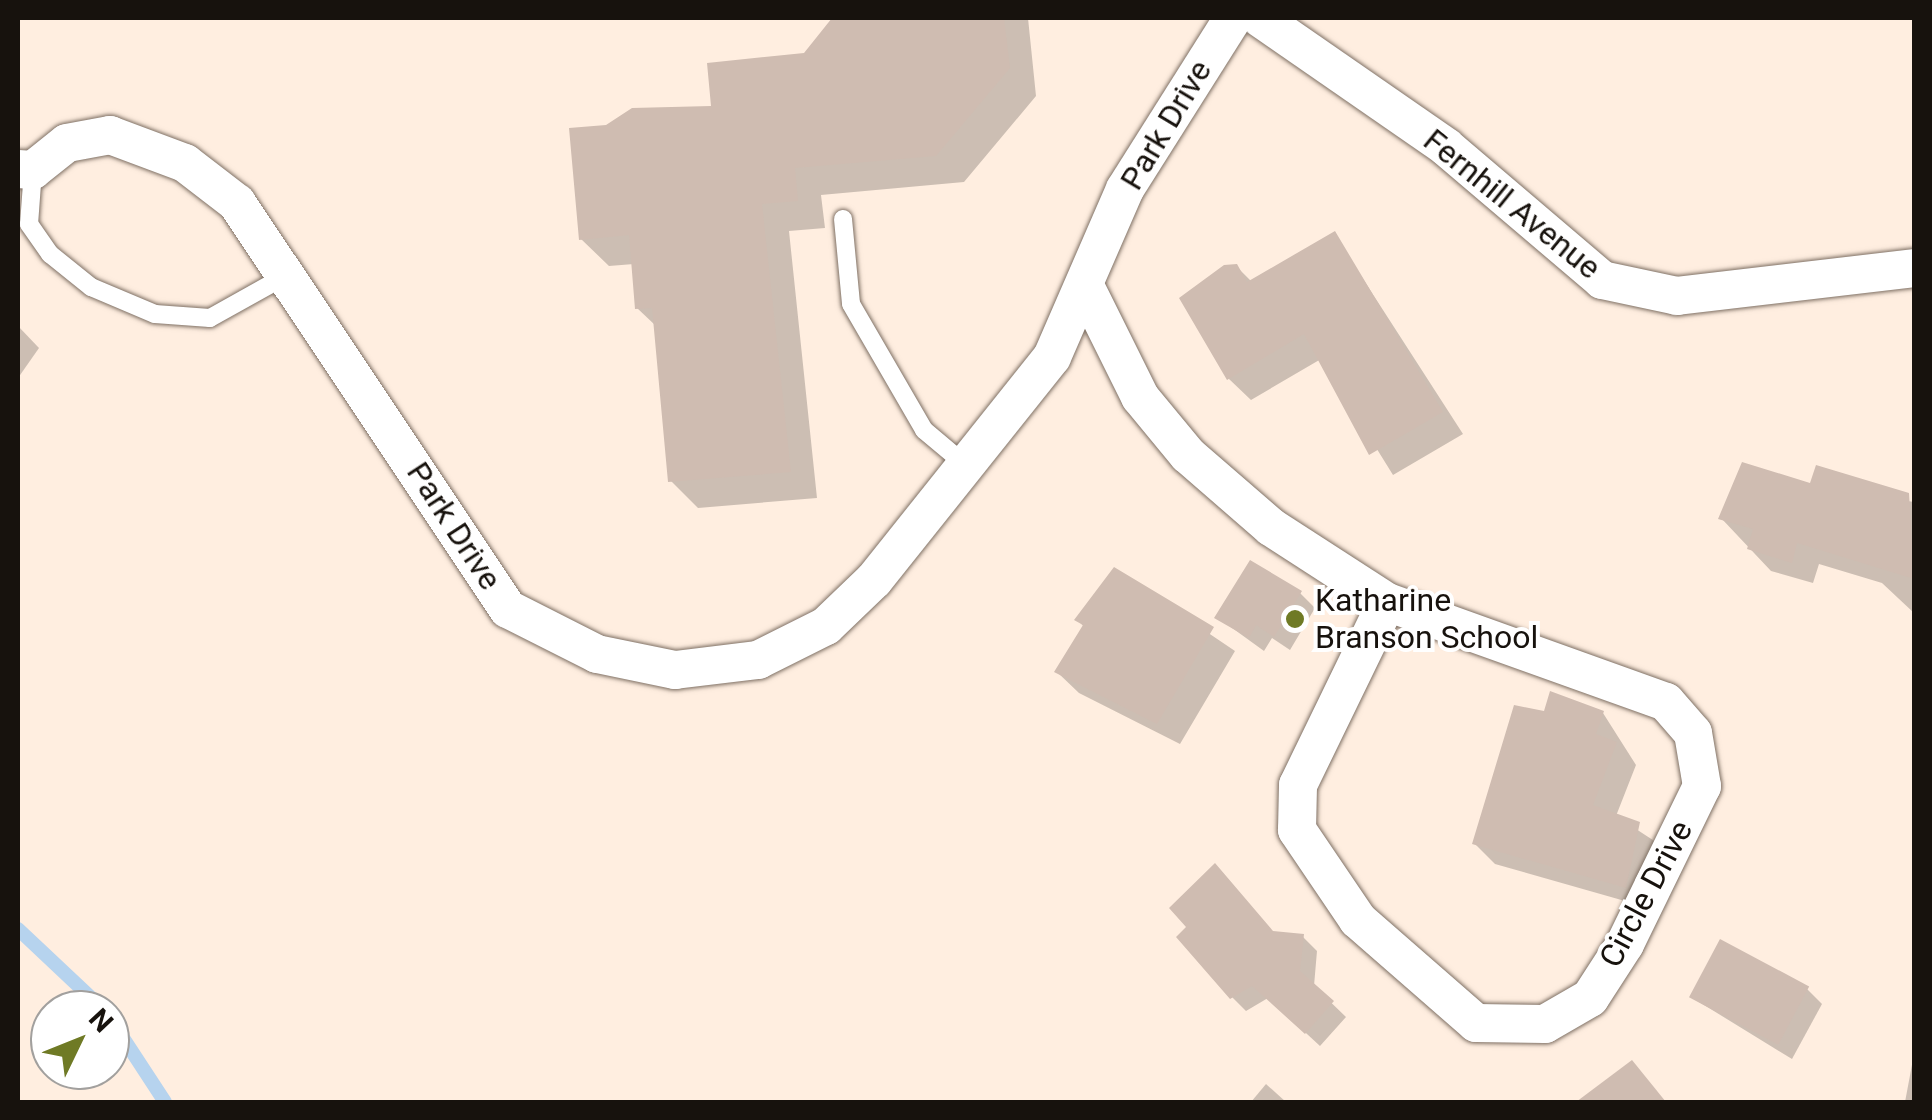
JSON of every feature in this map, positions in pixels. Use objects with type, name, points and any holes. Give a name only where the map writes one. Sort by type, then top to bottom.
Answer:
[{"type":"street","name":"Park Drive","points":[[25,169],[68,143],[110,136],[186,164],[237,204],[508,610],[598,654],[674,670],[758,660],[826,626],[874,580],[962,461],[1052,357],[1125,189],[1232,18]]},
{"type":"street","name":"Fernhill Avenue","points":[[1260,18],[1446,147],[1602,280],[1677,296],[1914,268]]},
{"type":"street","name":"Circle Drive","points":[[1085,286],[1140,397],[1188,454],[1271,527],[1387,602],[1666,702],[1693,733],[1702,786],[1624,944],[1590,998],[1546,1024],[1476,1022],[1358,920],[1297,830],[1298,785],[1387,602]]},
{"type":"lane","points":[[25,169],[29,224],[50,254],[91,287],[155,314],[210,318],[287,276]]},
{"type":"lane","points":[[842,220],[851,304],[924,430],[962,461]]},
{"type":"building","points":[[832,18],[1004,18],[1010,68],[936,156],[795,168],[798,201],[762,204],[791,472],[668,482],[652,308],[635,309],[629,235],[579,240],[569,128],[606,125],[632,108],[711,106],[707,63],[804,53]]},
{"type":"building","points":[[1335,231],[1443,412],[1369,455],[1304,334],[1227,380],[1179,298],[1224,265],[1237,264],[1247,282]]},
{"type":"building","points":[[1742,462],[1810,483],[1816,465],[1909,493],[1914,579],[1797,543],[1792,563],[1747,549],[1753,529],[1718,519]]},
{"type":"building","points":[[1250,560],[1302,591],[1274,637],[1256,625],[1249,638],[1214,618]]},
{"type":"building","points":[[1114,567],[1214,627],[1157,724],[1054,672],[1083,625],[1074,620]]},
{"type":"building","points":[[1550,691],[1604,711],[1596,734],[1617,742],[1593,805],[1640,822],[1626,888],[1472,844],[1514,705],[1544,711]]},
{"type":"building","points":[[1215,863],[1273,931],[1304,934],[1300,971],[1334,1001],[1305,1034],[1252,986],[1230,999],[1176,937],[1186,927],[1169,908]]},
{"type":"building","points":[[1720,939],[1809,986],[1778,1045],[1689,997]]},
{"type":"building","points":[[1632,1060],[1666,1102],[1576,1102]]},
{"type":"waterway","points":[[18,929],[83,990]]},
{"type":"waterway","points":[[130,1049],[165,1102]]},
{"type":"place","name":"Katharine Branson School","points":[[1295,619]]}]
